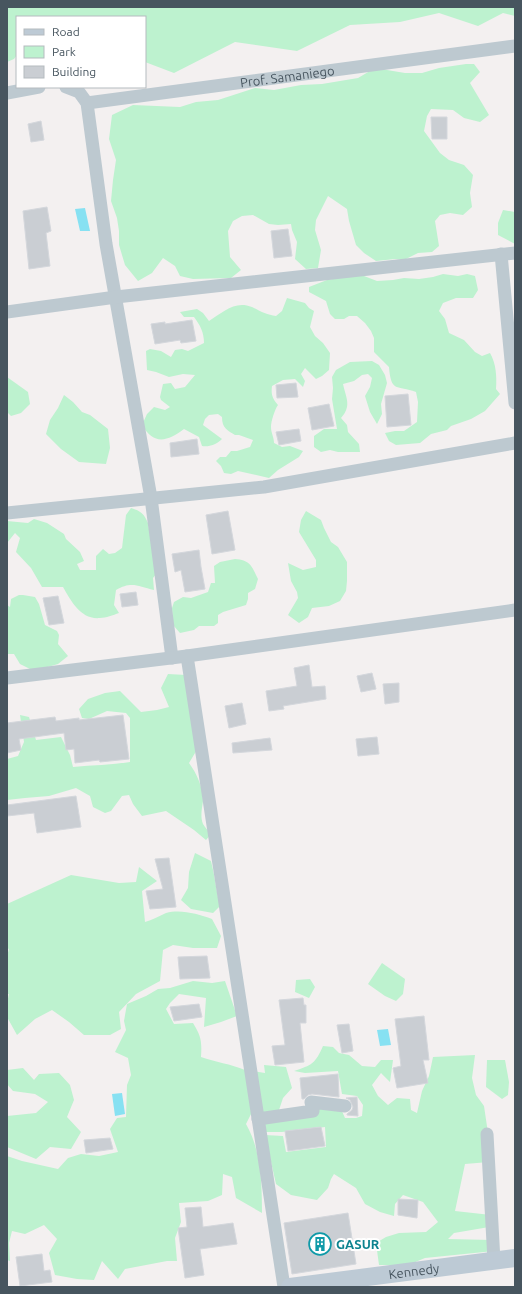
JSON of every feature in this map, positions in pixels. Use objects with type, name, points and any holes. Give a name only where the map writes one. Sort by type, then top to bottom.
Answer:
[{"type":"main road","name":"Kennedy","points":[[290,1287],[515,1258]]},
{"type":"street","name":"Prof. Samaniego","points":[[87,103],[515,46]]},
{"type":"street","points":[[7,93],[34,88]]},
{"type":"street","points":[[69,88],[79,92],[87,103],[106,244],[151,498],[172,658]]},
{"type":"street","points":[[7,312],[116,297],[515,253]]},
{"type":"street","points":[[501,254],[515,403]]},
{"type":"street","points":[[7,513],[264,487],[515,443]]},
{"type":"street","points":[[7,678],[187,656],[515,610]]},
{"type":"street","points":[[187,656],[284,1287]]},
{"type":"street","points":[[258,1119],[313,1111],[311,1102],[345,1106]]},
{"type":"street","points":[[487,1134],[494,1261]]},
{"type":"green space","points":[[7,7],[515,7],[515,16],[503,13],[478,26],[439,13],[400,22],[350,25],[297,51],[235,42],[174,73],[146,62],[146,16],[16,16],[16,56],[7,62]]},
{"type":"green space","points":[[474,64],[480,72],[470,83],[489,115],[480,122],[464,118],[453,110],[431,109],[427,116],[424,131],[440,153],[449,160],[464,165],[473,175],[470,193],[472,207],[463,215],[450,213],[440,215],[435,221],[439,246],[432,252],[418,253],[404,260],[395,259],[376,261],[364,253],[356,245],[347,209],[328,196],[316,220],[315,230],[321,250],[318,268],[306,269],[295,259],[297,242],[291,224],[269,224],[253,215],[242,216],[233,221],[228,231],[230,257],[241,270],[231,278],[193,279],[180,276],[175,266],[163,258],[152,273],[138,281],[125,265],[119,245],[117,218],[111,201],[116,160],[109,139],[112,115],[133,105],[180,107],[196,102],[218,100],[255,88],[274,90],[358,78],[375,68],[405,73],[422,73],[439,68]]},
{"type":"green space","points":[[503,210],[515,212],[515,244],[498,235],[498,223]]},
{"type":"green space","points":[[443,274],[458,276],[467,274],[475,276],[478,290],[473,298],[456,298],[443,303],[439,311],[445,319],[449,333],[464,340],[475,352],[482,356],[490,353],[496,370],[496,389],[500,394],[485,411],[471,419],[451,426],[447,430],[431,434],[420,443],[396,445],[389,441],[385,433],[404,431],[417,422],[418,402],[416,392],[396,387],[393,384],[391,381],[389,367],[374,352],[374,338],[365,323],[357,316],[349,316],[344,319],[335,319],[330,314],[326,301],[309,292],[309,287],[327,280],[348,276],[364,276],[377,281],[404,278],[419,279]]},
{"type":"green space","points":[[287,298],[305,303],[314,311],[310,327],[315,336],[323,343],[330,353],[329,370],[322,376],[316,379],[305,368],[301,374],[305,381],[303,387],[295,379],[283,380],[272,386],[272,396],[278,405],[273,415],[271,424],[274,443],[282,447],[290,446],[303,451],[299,457],[278,470],[269,478],[238,471],[231,474],[224,473],[221,466],[216,461],[220,457],[226,457],[231,451],[237,451],[250,447],[253,440],[235,435],[227,430],[223,424],[222,417],[218,414],[209,415],[205,419],[203,425],[222,439],[210,446],[202,446],[199,437],[184,429],[167,439],[156,439],[147,432],[142,425],[147,414],[154,407],[165,410],[170,407],[161,400],[160,397],[163,384],[171,383],[175,389],[185,387],[195,375],[183,374],[169,377],[147,370],[146,351],[150,349],[161,351],[171,357],[175,350],[182,349],[188,351],[204,343],[201,329],[194,317],[184,317],[180,312],[197,309],[203,313],[209,321],[229,308],[246,305],[267,314],[276,316],[282,311]]},
{"type":"green space","points":[[372,361],[379,365],[385,375],[387,383],[381,404],[382,414],[377,424],[370,412],[365,396],[370,387],[372,378],[368,374],[362,375],[354,381],[343,384],[347,398],[347,406],[341,418],[347,425],[348,432],[359,444],[360,452],[338,452],[330,450],[321,452],[314,447],[314,436],[324,429],[337,429],[332,399],[332,377],[336,370],[350,362]]},
{"type":"green space","points":[[7,377],[28,392],[30,404],[21,413],[11,416],[7,412]]},
{"type":"green space","points":[[64,395],[82,412],[90,415],[108,429],[110,448],[106,464],[79,462],[61,449],[46,434],[50,420]]},
{"type":"green space","points":[[131,508],[142,513],[148,523],[156,574],[153,578],[154,590],[135,585],[121,587],[116,590],[114,605],[119,613],[107,617],[93,618],[82,613],[73,603],[63,587],[42,587],[31,568],[16,552],[20,538],[15,533],[7,543],[7,521],[28,523],[34,519],[47,523],[64,534],[66,539],[80,552],[84,561],[77,564],[80,570],[96,570],[96,556],[103,549],[109,554],[115,553],[122,548],[126,515]]},
{"type":"green space","points":[[306,511],[321,520],[331,542],[338,547],[347,562],[347,581],[346,591],[340,601],[329,606],[312,608],[308,617],[299,623],[288,615],[298,598],[297,592],[291,581],[288,563],[303,570],[316,567],[316,560],[299,532],[301,520]]},
{"type":"green space","points":[[235,559],[248,563],[258,579],[255,589],[248,593],[246,605],[218,615],[218,623],[214,626],[199,626],[194,630],[180,633],[173,625],[172,608],[174,602],[183,597],[191,598],[208,592],[211,583],[215,583],[214,566],[220,562]]},
{"type":"green space","points":[[19,595],[35,597],[39,604],[45,625],[57,631],[59,635],[58,644],[68,656],[58,664],[34,671],[20,664],[14,654],[7,654],[7,605],[10,607],[11,599]]},
{"type":"green space","points":[[168,674],[186,675],[198,748],[189,763],[201,786],[203,801],[202,821],[211,834],[206,840],[166,811],[142,816],[133,804],[129,795],[122,796],[111,811],[105,813],[93,807],[90,796],[76,788],[49,796],[7,800],[7,759],[18,756],[24,742],[20,715],[29,717],[36,740],[61,737],[70,755],[73,767],[130,762],[130,718],[126,713],[107,711],[89,719],[82,718],[79,709],[88,699],[105,693],[120,691],[141,712],[169,707],[161,688]]},
{"type":"green space","points":[[195,853],[211,861],[220,906],[213,913],[191,909],[181,900],[188,888],[189,872]]},
{"type":"green space","points":[[139,867],[157,881],[142,891],[145,922],[172,912],[195,914],[212,919],[221,936],[217,948],[193,948],[173,945],[163,950],[160,981],[136,994],[119,1012],[121,1029],[110,1035],[84,1035],[52,1010],[35,1019],[17,1035],[7,1017],[7,1003],[9,994],[7,994],[7,956],[9,949],[7,948],[7,904],[71,875],[119,883],[136,882]]},
{"type":"green space","points":[[382,963],[405,979],[403,994],[396,1001],[385,996],[368,984]]},
{"type":"green space","points":[[310,979],[315,987],[309,998],[295,992],[296,980]]},
{"type":"green space","points":[[193,981],[212,983],[225,981],[237,1016],[204,1027],[206,998],[179,994],[166,1009],[174,1024],[193,1023],[200,1039],[201,1057],[245,1070],[252,1112],[246,1124],[255,1145],[260,1167],[262,1213],[236,1198],[232,1177],[223,1174],[222,1195],[208,1201],[179,1203],[181,1222],[175,1238],[177,1261],[167,1261],[125,1269],[118,1279],[102,1261],[94,1280],[55,1275],[49,1253],[57,1239],[44,1225],[25,1234],[12,1231],[9,1243],[10,1261],[7,1260],[7,1156],[58,1169],[68,1158],[81,1154],[99,1156],[118,1152],[110,1129],[117,1118],[126,1117],[127,1085],[131,1075],[128,1058],[115,1052],[126,1030],[124,1021],[127,1004],[158,989],[170,988]]},
{"type":"green space","points":[[323,1046],[333,1047],[339,1053],[349,1055],[362,1066],[375,1067],[381,1060],[393,1060],[390,1082],[381,1073],[372,1085],[378,1096],[388,1105],[397,1098],[410,1099],[411,1110],[417,1113],[422,1091],[429,1076],[433,1057],[475,1055],[472,1078],[476,1095],[484,1106],[488,1133],[489,1162],[465,1164],[455,1211],[491,1215],[495,1226],[454,1233],[448,1239],[492,1240],[494,1251],[425,1258],[408,1265],[379,1265],[376,1243],[386,1237],[399,1233],[426,1232],[438,1222],[423,1202],[403,1195],[395,1204],[394,1216],[380,1212],[365,1204],[356,1188],[334,1174],[328,1188],[317,1200],[291,1195],[276,1184],[265,1135],[283,1136],[286,1152],[326,1147],[325,1127],[282,1132],[265,1132],[264,1122],[319,1105],[341,1109],[345,1118],[356,1118],[362,1116],[363,1105],[357,1096],[342,1094],[338,1071],[305,1073],[294,1071],[312,1063],[318,1057]]},
{"type":"green space","points":[[487,1060],[505,1060],[509,1082],[508,1095],[502,1099],[486,1087]]},
{"type":"green space","points":[[264,1065],[286,1067],[292,1088],[283,1098],[278,1113],[261,1113],[253,1071],[265,1073]]},
{"type":"green space","points":[[23,1068],[34,1080],[39,1074],[59,1073],[70,1085],[74,1100],[67,1117],[81,1132],[71,1149],[50,1147],[36,1159],[7,1147],[7,1116],[36,1113],[48,1102],[35,1094],[13,1091],[7,1084],[7,1070]]},
{"type":"water","points":[[85,208],[90,231],[80,231],[75,209]]},
{"type":"water","points":[[388,1029],[391,1045],[380,1046],[377,1030]]},
{"type":"water","points":[[122,1093],[125,1114],[115,1116],[112,1094]]},
{"type":"building","points":[[431,117],[447,117],[447,139],[432,139]]},
{"type":"building","points":[[41,121],[44,140],[31,142],[28,124]]},
{"type":"building","points":[[47,207],[51,231],[46,233],[50,266],[29,269],[23,211]]},
{"type":"building","points":[[288,229],[292,256],[274,258],[271,231]]},
{"type":"building","points":[[192,320],[196,341],[181,343],[180,340],[155,344],[151,324],[165,322],[165,324]]},
{"type":"building","points":[[296,383],[298,397],[277,398],[276,385]]},
{"type":"building","points":[[408,394],[411,425],[387,427],[385,396]]},
{"type":"building","points":[[329,404],[334,426],[312,430],[308,408]]},
{"type":"building","points":[[299,429],[301,441],[279,445],[276,432]]},
{"type":"building","points":[[197,439],[199,454],[171,457],[170,443]]},
{"type":"building","points":[[228,511],[235,550],[212,554],[206,515]]},
{"type":"building","points":[[199,550],[205,589],[185,592],[181,570],[175,572],[172,554]]},
{"type":"building","points":[[136,592],[138,605],[122,607],[120,594]]},
{"type":"building","points":[[58,596],[64,623],[49,625],[43,598]]},
{"type":"building","points":[[309,665],[312,687],[325,686],[326,699],[283,706],[284,709],[269,711],[266,691],[297,686],[294,668]]},
{"type":"building","points":[[372,673],[376,689],[361,692],[357,676]]},
{"type":"building","points":[[399,683],[399,702],[385,704],[383,684]]},
{"type":"building","points":[[242,703],[246,724],[229,728],[225,706]]},
{"type":"building","points":[[123,715],[129,759],[100,762],[99,760],[75,763],[74,749],[66,750],[64,733],[19,739],[21,750],[7,753],[7,723],[55,717],[56,721]]},
{"type":"building","points":[[377,737],[379,754],[358,756],[356,739]]},
{"type":"building","points":[[270,738],[272,750],[233,753],[232,743]]},
{"type":"building","points":[[76,796],[81,827],[37,833],[34,813],[7,816],[7,805]]},
{"type":"building","points":[[169,858],[176,907],[150,909],[146,891],[163,889],[155,859]]},
{"type":"building","points":[[207,956],[210,978],[180,979],[178,957]]},
{"type":"building","points":[[303,998],[304,1005],[306,1005],[306,1023],[300,1023],[304,1062],[275,1065],[272,1046],[285,1045],[279,1000]]},
{"type":"building","points":[[199,1004],[202,1017],[174,1021],[170,1007]]},
{"type":"building","points":[[424,1016],[429,1060],[423,1060],[428,1083],[397,1088],[393,1068],[401,1066],[395,1019]]},
{"type":"building","points":[[349,1024],[353,1051],[342,1053],[337,1025]]},
{"type":"building","points":[[338,1074],[339,1097],[312,1094],[302,1099],[300,1078]]},
{"type":"building","points":[[357,1097],[358,1116],[347,1115],[353,1107],[350,1100],[346,1098]]},
{"type":"building","points":[[321,1127],[325,1146],[288,1151],[285,1131]]},
{"type":"building","points":[[110,1138],[113,1149],[86,1153],[84,1140]]},
{"type":"building","points":[[398,1199],[418,1200],[417,1218],[398,1215]]},
{"type":"building","points":[[201,1207],[203,1227],[233,1223],[237,1244],[200,1249],[204,1275],[185,1278],[178,1228],[187,1227],[185,1208]]},
{"type":"building","name":"GASUR","points":[[348,1213],[356,1264],[292,1274],[284,1223]]},
{"type":"building","points":[[42,1254],[44,1271],[50,1270],[52,1282],[20,1286],[16,1257]]},
{"type":"place","name":"GASUR","points":[[320,1244]]}]
